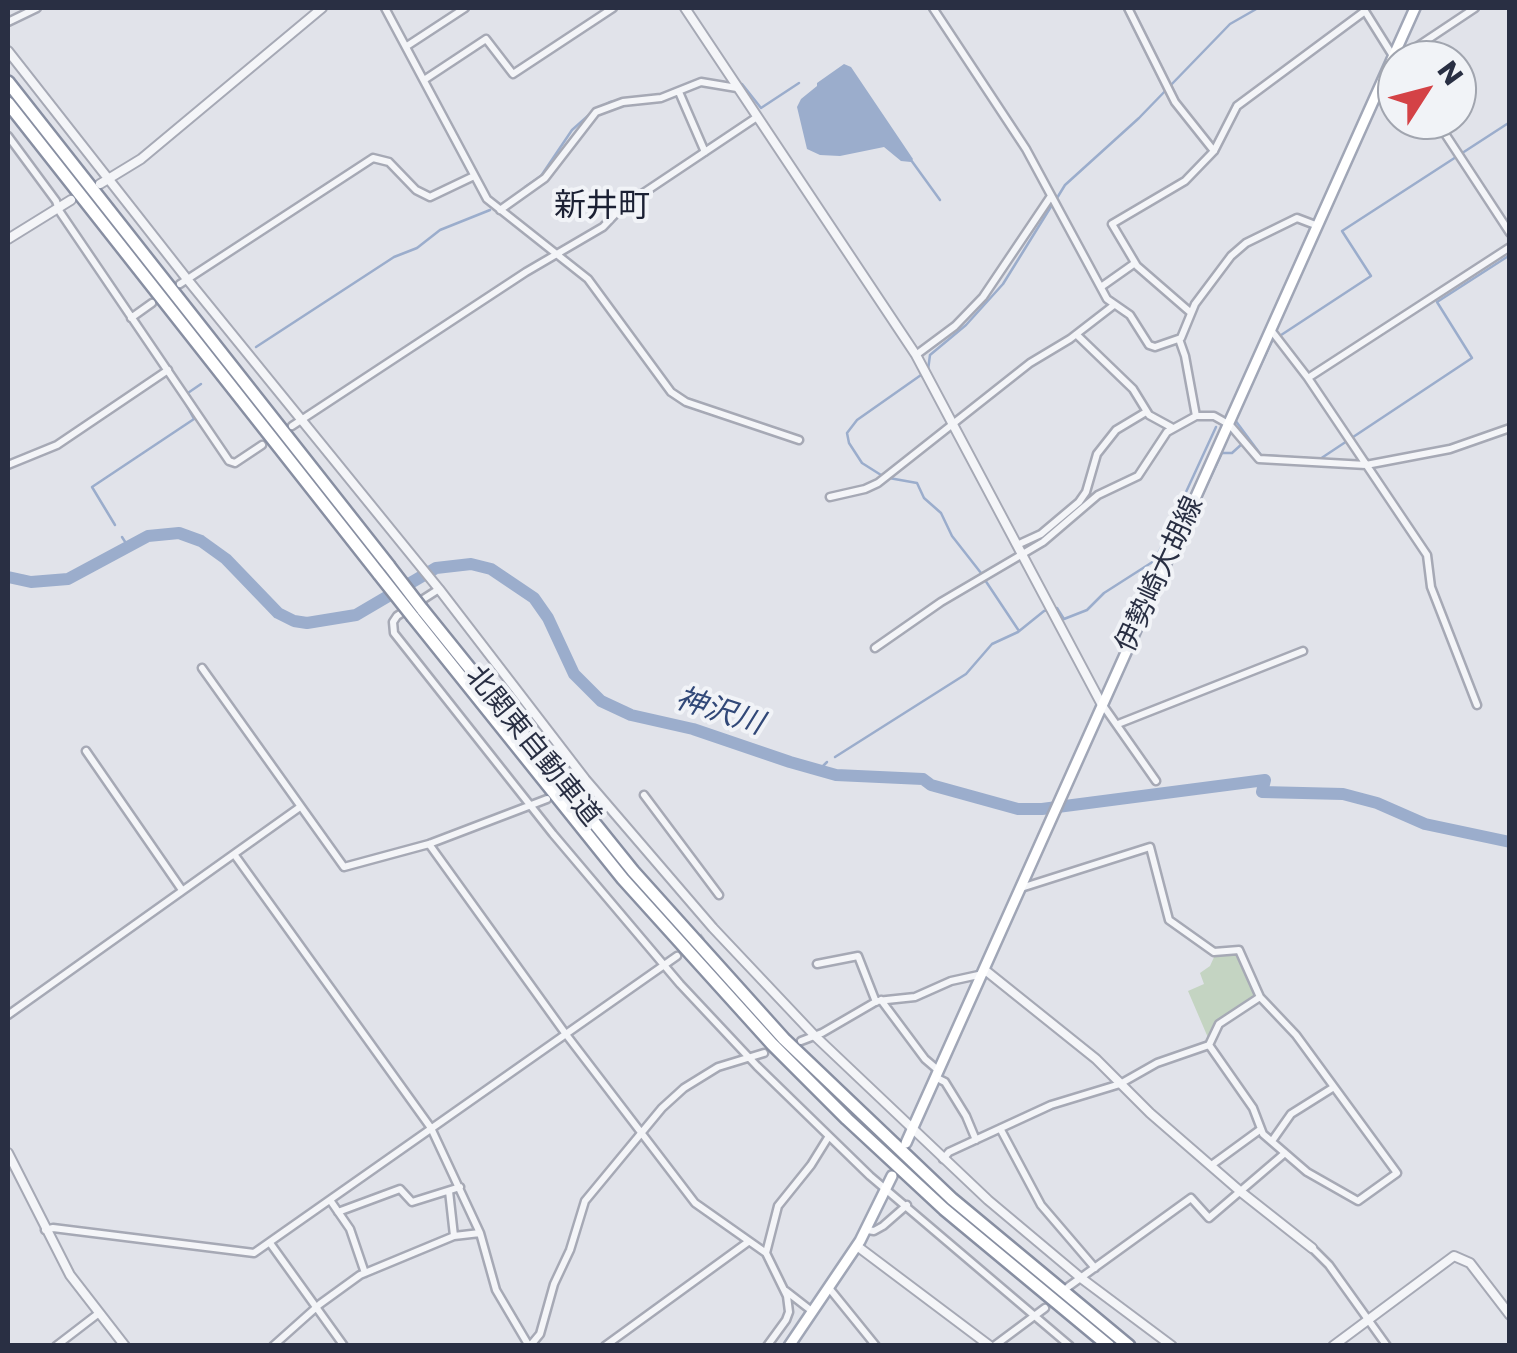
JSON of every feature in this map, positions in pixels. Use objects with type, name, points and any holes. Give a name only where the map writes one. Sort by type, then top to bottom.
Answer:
[{"type":"highway","name":"北関東自動車道","points":[[8,82],[384,570]]},
{"type":"highway","name":"北関東自動車道","points":[[8,103],[384,570],[624,879],[772,1044],[944,1209],[1109,1346]]},
{"type":"highway","name":"北関東自動車道","points":[[418,613],[633,872],[784,1038],[952,1200],[1129,1346]]},
{"type":"main road","name":"伊勢崎大胡線","points":[[1403,40],[1414,8]]},
{"type":"main road","name":"伊勢崎大胡線","points":[[906,1143],[1377,100]]},
{"type":"main road","points":[[790,1346],[857,1246],[892,1176]]},
{"type":"street","points":[[8,22],[37,8]]},
{"type":"street","points":[[100,184],[142,158],[322,8]]},
{"type":"street","points":[[384,8],[488,199],[596,288],[677,397],[798,440]]},
{"type":"street","points":[[406,46],[466,8]]},
{"type":"street","points":[[424,80],[486,39],[513,74],[613,8]]},
{"type":"street","points":[[686,8],[916,356],[1102,704],[1156,781]]},
{"type":"street","points":[[933,8],[1026,148],[1101,288],[1114,305],[1130,315],[1149,345],[1178,339],[1190,312],[1231,256],[1246,243],[1297,218],[1318,226]]},
{"type":"street","points":[[1128,8],[1176,102],[1214,150]]},
{"type":"street","points":[[1425,40],[1475,8]]},
{"type":"street","points":[[1190,312],[1135,263],[1112,224],[1185,182],[1214,150],[1236,106],[1364,9],[1384,40]]},
{"type":"street","points":[[8,51],[109,178],[184,282],[302,419],[432,580],[585,779],[713,928],[815,1036],[943,1159],[1081,1278],[1172,1346]]},
{"type":"street","points":[[500,210],[545,178],[596,112],[623,102],[661,98],[701,82],[738,88]]},
{"type":"street","points":[[679,92],[706,152]]},
{"type":"street","points":[[292,426],[526,272],[603,227],[622,208],[757,117]]},
{"type":"street","points":[[8,136],[231,463],[262,445]]},
{"type":"street","points":[[1449,140],[1510,233]]},
{"type":"street","points":[[184,282],[373,158],[390,162],[426,196],[436,196],[474,176]]},
{"type":"street","points":[[916,356],[954,326],[983,296],[1052,196]]},
{"type":"street","points":[[8,239],[71,200]]},
{"type":"street","points":[[1308,378],[1510,248]]},
{"type":"street","points":[[1101,288],[1135,263]]},
{"type":"street","points":[[131,318],[152,303]]},
{"type":"street","points":[[830,497],[865,490],[878,482],[953,421],[1114,305]]},
{"type":"street","points":[[1271,330],[1308,378],[1427,555],[1431,587],[1477,705]]},
{"type":"street","points":[[1077,335],[1133,390],[1155,421],[1172,427]]},
{"type":"street","points":[[1178,339],[1196,416]]},
{"type":"street","points":[[8,465],[57,445],[168,370]]},
{"type":"street","points":[[874,648],[1041,534],[1080,502],[1097,454],[1116,430],[1146,412]]},
{"type":"street","points":[[1019,549],[1043,542],[1098,495],[1138,476],[1172,427],[1196,416],[1210,414],[1229,425],[1259,459],[1366,465],[1450,449],[1510,428]]},
{"type":"street","points":[[439,589],[397,616],[394,633],[663,964],[749,1058],[829,1136],[1070,1346]]},
{"type":"street","points":[[1118,724],[1304,651]]},
{"type":"street","points":[[202,668],[344,867],[429,844],[547,798]]},
{"type":"street","points":[[86,751],[182,890]]},
{"type":"street","points":[[574,787],[585,779]]},
{"type":"street","points":[[644,795],[719,895]]},
{"type":"street","points":[[8,1015],[300,807]]},
{"type":"street","points":[[429,844],[565,1033],[700,1208],[766,1253],[788,1303],[788,1316],[767,1346]]},
{"type":"street","points":[[1021,888],[1150,847],[1169,920],[1214,952],[1239,950],[1260,998],[1296,1035],[1397,1173],[1358,1201],[1307,1172],[1261,1130],[1253,1108],[1209,1045]]},
{"type":"street","points":[[234,854],[431,1128],[480,1233],[496,1290],[530,1346],[542,1331],[580,1209],[669,1101],[718,1067],[764,1053]]},
{"type":"street","points":[[702,936],[713,928]]},
{"type":"street","points":[[44,1230],[53,1228],[248,1255],[677,956]]},
{"type":"street","points":[[817,964],[858,956],[878,1001],[945,1082],[976,1140]]},
{"type":"street","points":[[801,1041],[878,1001],[915,996],[984,972],[1072,1040],[1241,1192],[1312,1248],[1329,1265],[1387,1346]]},
{"type":"street","points":[[943,1159],[949,1152],[1051,1106],[1120,1084],[1157,1063],[1209,1045],[1219,1024],[1260,998]]},
{"type":"street","points":[[1272,1142],[1291,1114],[1334,1087]]},
{"type":"street","points":[[1002,1130],[1041,1205],[1095,1268]]},
{"type":"street","points":[[1212,1164],[1261,1130]]},
{"type":"street","points":[[766,1253],[778,1206],[829,1136]]},
{"type":"street","points":[[1068,1288],[1191,1198],[1209,1218],[1285,1153]]},
{"type":"street","points":[[8,1154],[70,1275],[125,1346]]},
{"type":"street","points":[[338,1212],[400,1189],[412,1202],[460,1188]]},
{"type":"street","points":[[450,1190],[454,1236]]},
{"type":"street","points":[[330,1200],[350,1230],[365,1273]]},
{"type":"street","points":[[866,1230],[874,1231],[907,1205]]},
{"type":"street","points":[[273,1346],[316,1306],[365,1273],[424,1252],[454,1236],[480,1233]]},
{"type":"street","points":[[605,1346],[748,1242]]},
{"type":"street","points":[[270,1243],[344,1346]]},
{"type":"street","points":[[857,1246],[992,1346],[1045,1308]]},
{"type":"street","points":[[1333,1346],[1454,1256],[1470,1262],[1510,1315]]},
{"type":"street","points":[[782,1287],[813,1312]]},
{"type":"street","points":[[829,1288],[876,1346]]},
{"type":"street","points":[[56,1346],[99,1313]]},
{"type":"green space","points":[[1238,952],[1257,997],[1216,1024],[1209,1040],[1188,991],[1204,984],[1200,973],[1210,966],[1215,955]]},
{"type":"water","points":[[844,64],[851,67],[913,159],[911,162],[901,161],[884,147],[840,156],[820,155],[807,149],[797,107],[817,83]]},
{"type":"waterway","points":[[1057,198],[1065,185],[1139,118],[1230,24],[1258,8]]},
{"type":"waterway","points":[[706,80],[724,82]]},
{"type":"waterway","points":[[742,84],[761,108],[799,83]]},
{"type":"waterway","points":[[601,107],[641,97]]},
{"type":"waterway","points":[[525,187],[541,176],[572,130],[590,114]]},
{"type":"waterway","points":[[1510,122],[1342,231],[1371,276],[1272,341],[1235,420],[1261,455],[1320,459],[1472,358],[1437,302],[1510,255]]},
{"type":"waterway","points":[[911,160],[940,200]]},
{"type":"waterway","points":[[928,370],[930,355],[966,325],[1003,284],[1052,205]]},
{"type":"waterway","points":[[256,347],[440,230],[490,210]]},
{"type":"waterway","points":[[881,475],[862,463],[847,433],[857,420],[921,375]]},
{"type":"waterway","points":[[115,525],[92,487],[194,419],[182,397],[201,384]]},
{"type":"waterway","points":[[1162,544],[1216,427]]},
{"type":"waterway","points":[[1189,523],[1222,453],[1232,453],[1243,443]]},
{"type":"waterway","points":[[889,478],[917,483],[981,573]]},
{"type":"waterway","name":"神沢川","points":[[8,577],[31,582],[68,579],[148,536],[179,533],[201,541],[226,559],[278,613],[307,623],[356,615],[436,568],[471,564],[491,569],[534,598],[548,618],[574,674],[601,701],[631,715],[693,729],[836,775],[923,779],[931,785],[1018,809],[1265,780],[1262,792],[1343,794],[1377,803],[1425,824],[1510,842]]},
{"type":"waterway","points":[[835,757],[966,674],[992,644],[1018,632],[1044,611],[1057,608],[1064,619],[1087,610],[1104,593],[1154,561],[1162,546],[1176,534]]},
{"type":"waterway","points":[[122,537],[129,548]]},
{"type":"waterway","points":[[985,580],[1019,631]]},
{"type":"waterway","points":[[820,769],[827,762]]},
{"type":"tunnel","points":[[677,956],[703,936]]},
{"type":"district","name":"新井町","points":[[602,208]]}]
